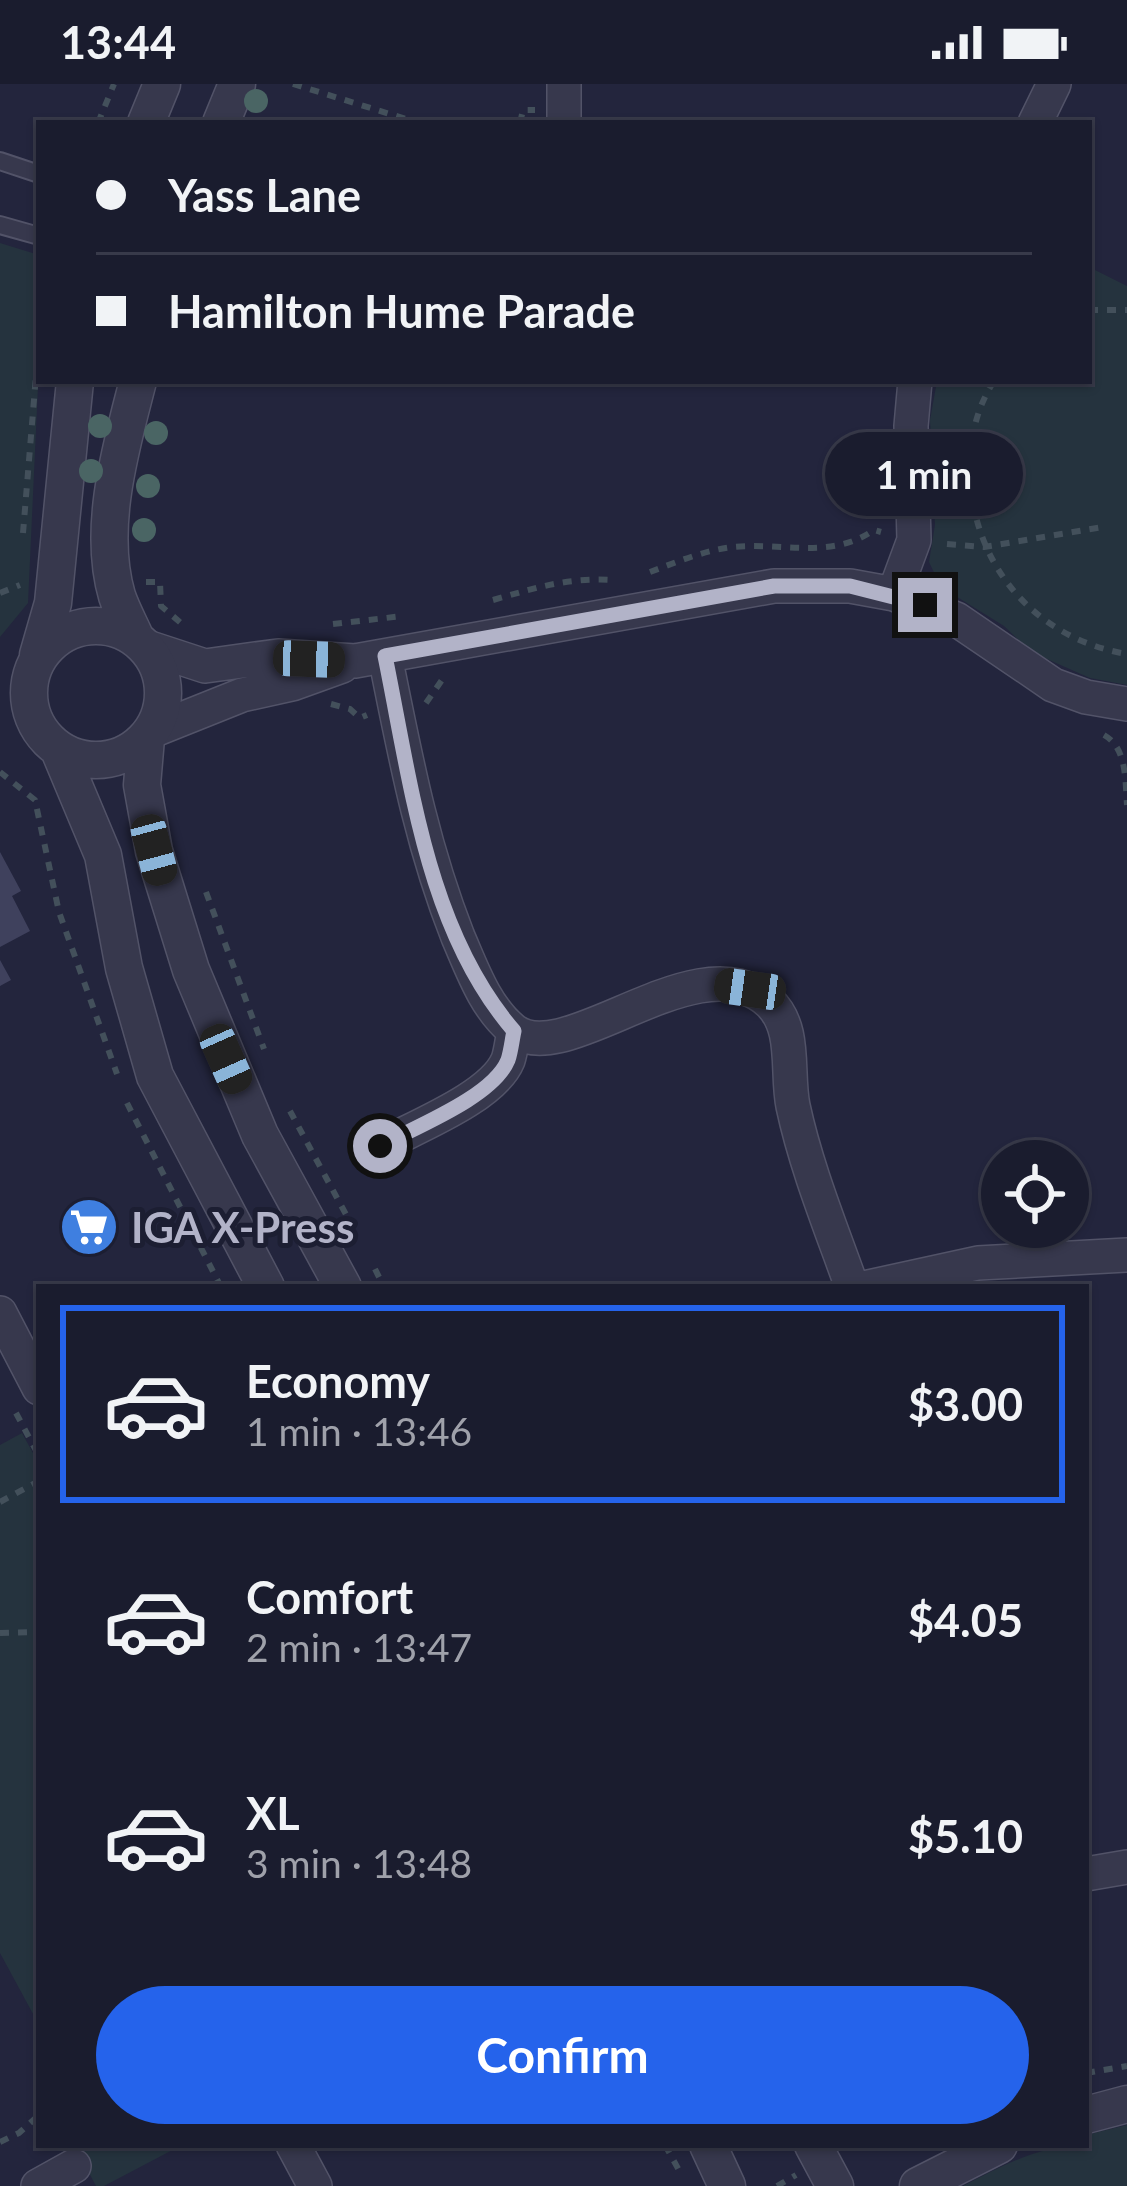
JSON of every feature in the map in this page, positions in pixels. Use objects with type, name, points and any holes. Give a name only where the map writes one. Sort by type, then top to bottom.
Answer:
[{"type":"street","points":[[147,120],[162,84]]},
{"type":"street","points":[[222,120],[237,84]]},
{"type":"street","points":[[564,84],[564,120]]},
{"type":"street","points":[[1036,120],[1054,84]]},
{"type":"street","points":[[75,384],[53,603],[23,670],[29,705],[103,855],[124,968],[155,1076],[264,1284]]},
{"type":"street","points":[[137,384],[115,485],[111,536],[118,597],[140,643],[157,665],[163,687],[161,710],[149,735],[142,785],[154,850],[190,970],[260,1135],[341,1284]]},
{"type":"street","points":[[894,594],[914,540],[910,465],[915,384]]},
{"type":"street","points":[[0,722],[76,758],[115,758],[149,735],[242,695],[370,658],[774,586],[850,586],[894,594],[980,632],[1053,685],[1127,704]]},
{"type":"street","points":[[23,670],[52,641],[72,630],[94,626],[116,629],[140,643],[205,666],[278,656],[370,658]]},
{"type":"street","points":[[370,658],[395,707],[410,791],[436,882],[488,1000],[514,1031],[533,1040],[555,1039],[662,995],[723,985],[750,989],[768,1001],[781,1016],[787,1035],[792,1103],[851,1284]]},
{"type":"street","points":[[380,1146],[473,1096],[495,1079],[508,1061],[514,1031]]},
{"type":"street","points":[[882,1284],[979,1263],[1127,1255]]},
{"type":"street","points":[[0,1312],[25,1396]]},
{"type":"street","points":[[1089,1873],[1127,1867]]},
{"type":"street","points":[[1089,2114],[1127,2104]]},
{"type":"street","points":[[295,2148],[315,2186]]},
{"type":"street","points":[[709,2148],[727,2186]]},
{"type":"street","points":[[815,2148],[835,2186]]},
{"type":"street","points":[[918,2186],[993,2148]]},
{"type":"street","points":[[38,2186],[74,2166]]},
{"type":"lane","points":[[0,161],[36,173]]},
{"type":"lane","points":[[0,225],[36,235]]},
{"type":"path","points":[[99,120],[115,84]]},
{"type":"path","points":[[293,84],[409,120]]},
{"type":"path","points":[[1092,310],[1127,310]]},
{"type":"path","points":[[22,538],[36,375]]},
{"type":"path","points":[[992,384],[976,417],[970,447],[973,506],[985,548],[1020,601],[1039,618],[1083,643],[1127,654]]},
{"type":"path","points":[[640,576],[714,549],[825,548],[874,530],[985,548],[1103,527]]},
{"type":"path","points":[[488,602],[548,583],[618,580]]},
{"type":"path","points":[[160,582],[161,606],[201,635],[205,666]]},
{"type":"path","points":[[320,626],[419,615]]},
{"type":"path","points":[[320,704],[350,710],[360,718],[428,702],[434,689],[451,676]]},
{"type":"path","points":[[1086,729],[1120,746],[1127,805]]},
{"type":"path","points":[[201,880],[267,1055]]},
{"type":"path","points":[[283,1099],[356,1233]]},
{"type":"path","points":[[365,1251],[382,1284]]},
{"type":"path","points":[[25,1396],[36,1443]]},
{"type":"path","points":[[0,1502],[36,1483]]},
{"type":"path","points":[[0,1633],[36,1632]]},
{"type":"path","points":[[1089,2072],[1127,2066]]},
{"type":"path","points":[[0,2142],[36,2118]]},
{"type":"path","points":[[667,2148],[687,2186]]},
{"type":"shaded area","points":[[0,243],[36,254],[38,384],[28,603],[0,637]]},
{"type":"shaded area","points":[[1092,268],[1127,286],[1127,685],[1090,678],[1031,652],[1004,626],[941,587],[929,562],[935,525],[930,420],[936,384],[1092,384]]},
{"type":"shaded area","points":[[22,1433],[36,1459],[36,2019],[0,1953],[0,1445]]},
{"type":"shaded area","points":[[1127,2125],[1127,2186],[963,2186],[1053,2148],[1089,2148],[1089,2134]]},
{"type":"shaded area","points":[[76,2148],[176,2148],[104,2186],[96,2186]]},
{"type":"building","points":[[0,852],[21,891],[12,896],[30,931],[0,947]]},
{"type":"building","points":[[0,960],[11,980],[0,986]]},
{"type":"place","name":"IGA X-Press","points":[[89,1227]]},
{"type":"route","points":[[380,1146],[473,1096],[495,1079],[508,1061],[514,1031],[474,976],[436,882],[410,791],[385,656],[774,586],[850,586],[925,605]]}]
